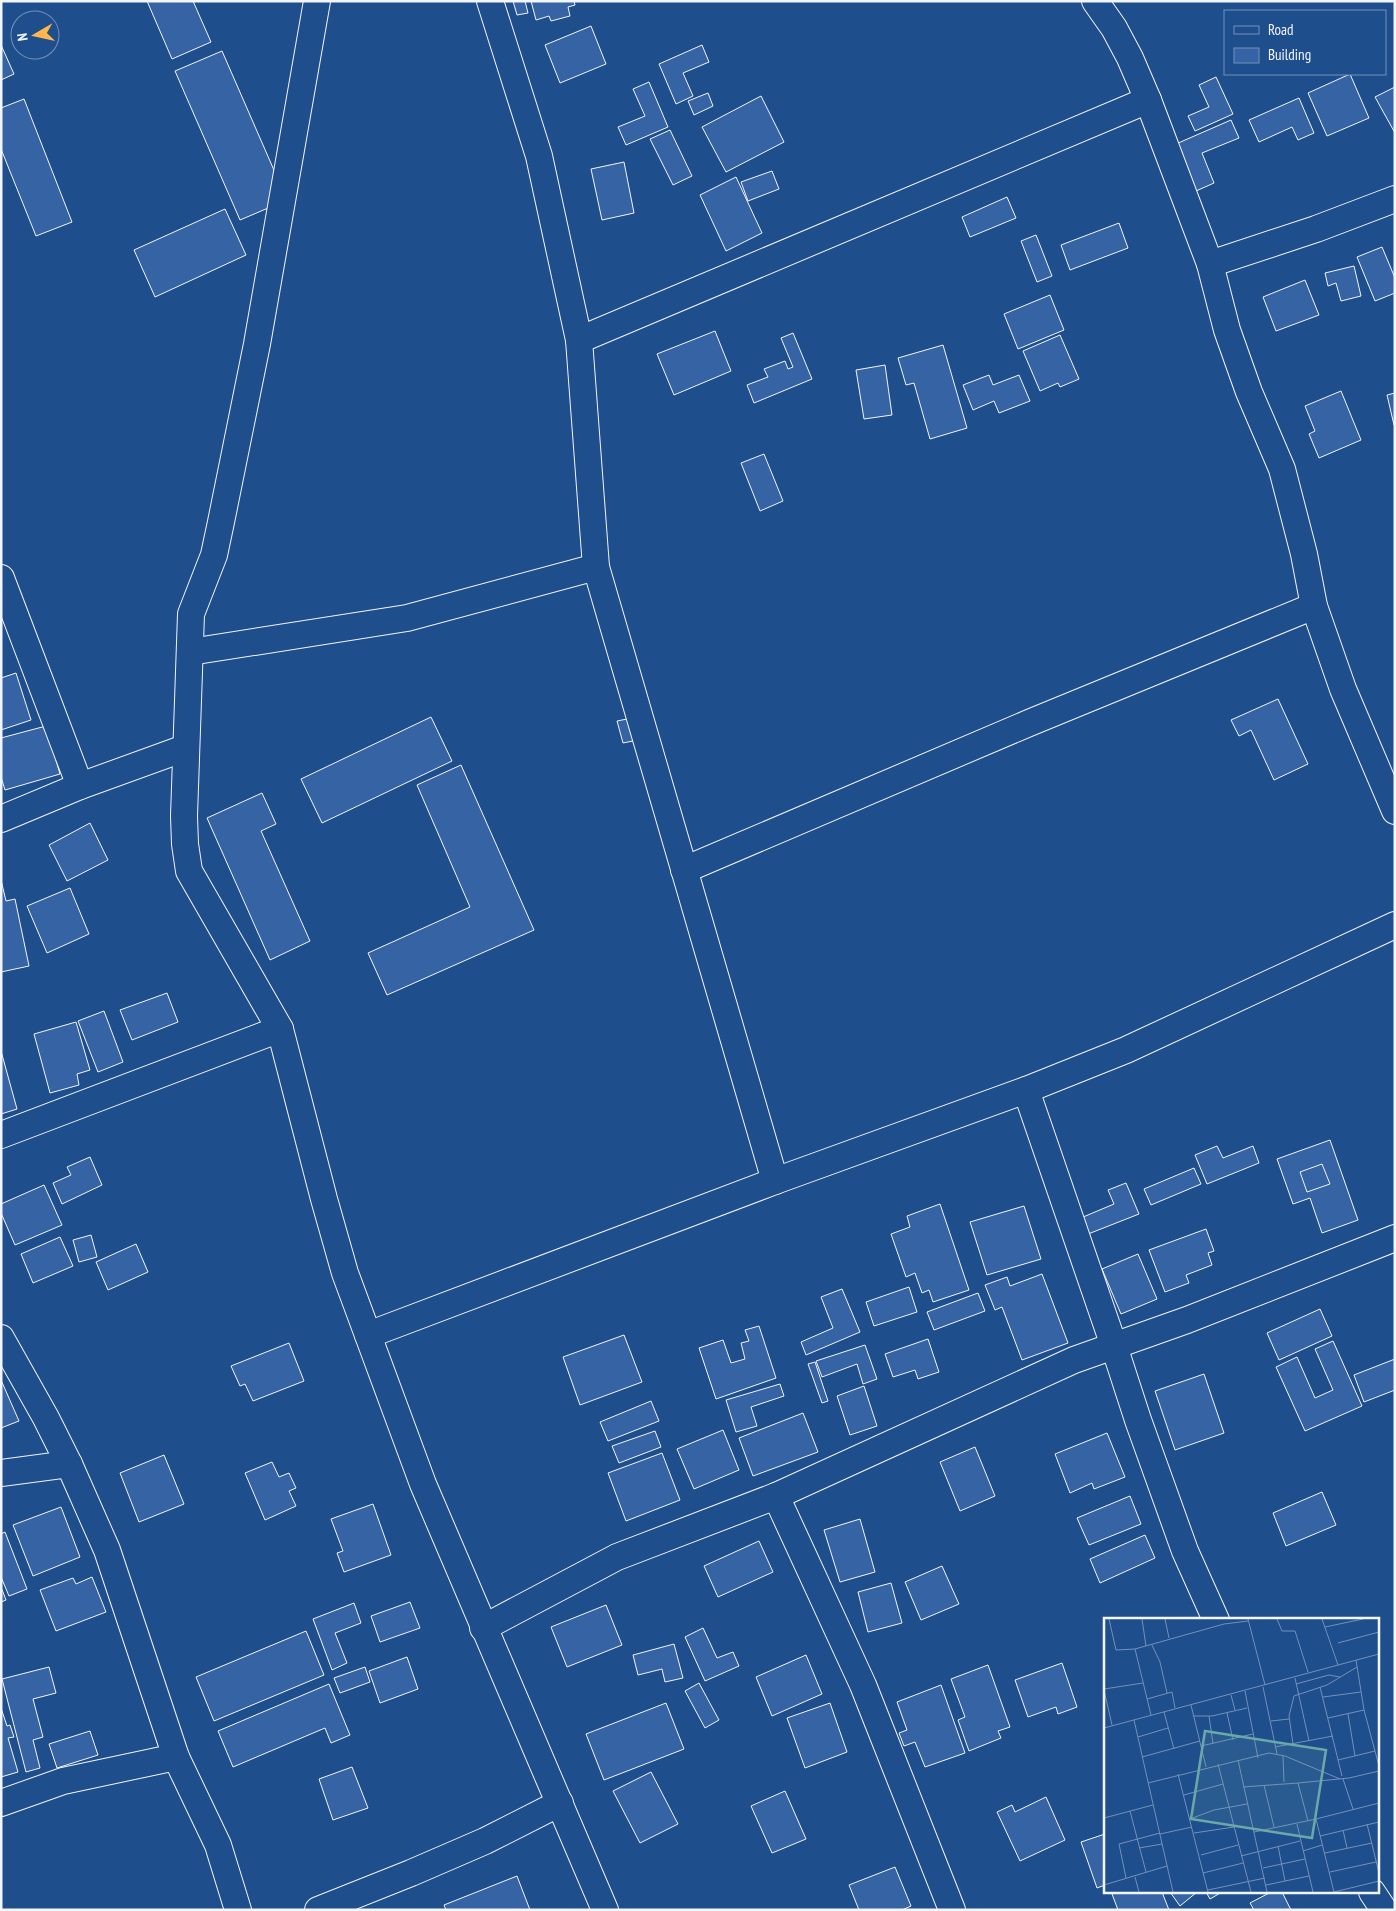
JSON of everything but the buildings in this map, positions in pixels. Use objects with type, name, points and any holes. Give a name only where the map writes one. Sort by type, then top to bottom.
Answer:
[{"type":"street","points":[[317,1],[257,344],[214,555],[191,614],[185,748],[184,826],[189,871],[280,1030],[326,1208],[345,1273],[423,1484],[605,1910]]},
{"type":"street","points":[[490,1],[540,156],[579,340],[596,568],[775,1181]]},
{"type":"street","points":[[1095,1],[1114,28],[1130,58],[1148,100],[1210,264],[1227,330],[1282,469],[1304,554],[1314,606],[1343,689],[1395,811]]},
{"type":"street","points":[[579,340],[1148,100]]},
{"type":"street","points":[[1210,264],[1316,229],[1395,198]]},
{"type":"street","points":[[190,652],[407,618],[596,568]]},
{"type":"street","points":[[1,578],[80,786]]},
{"type":"street","points":[[684,870],[1030,722],[1314,606]]},
{"type":"street","points":[[1,819],[80,786],[185,748]]},
{"type":"street","points":[[368,1335],[775,1181],[1026,1090],[1126,1050],[1395,925]]},
{"type":"street","points":[[1,1135],[280,1030]]},
{"type":"street","points":[[1026,1090],[1138,1420],[1185,1551],[1215,1618]]},
{"type":"street","points":[[484,1628],[616,1557],[776,1496],[1074,1360],[1187,1320],[1395,1238]]},
{"type":"street","points":[[1,1338],[46,1418],[69,1464],[107,1550],[176,1757],[218,1846],[238,1910]]},
{"type":"street","points":[[1,1474],[69,1464]]},
{"type":"street","points":[[776,1496],[863,1685],[952,1910]]},
{"type":"street","points":[[1,1803],[62,1781],[176,1757]]},
{"type":"street","points":[[318,1910],[411,1874],[485,1842],[560,1803]]},
{"type":"street","points":[[1373,1894],[1384,1910]]}]
